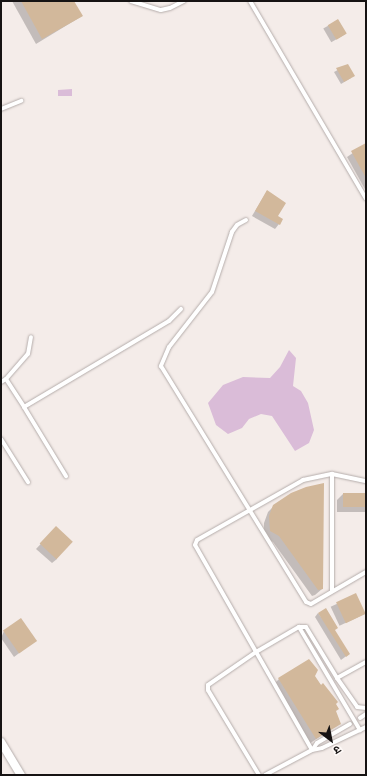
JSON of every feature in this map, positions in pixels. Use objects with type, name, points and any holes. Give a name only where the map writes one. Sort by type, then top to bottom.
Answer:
[{"type":"street","points":[[1,742],[20,775]]},
{"type":"lane","points":[[131,1],[161,10],[170,8],[184,1]]},
{"type":"lane","points":[[250,1],[366,199]]},
{"type":"lane","points":[[1,109],[21,101]]},
{"type":"lane","points":[[246,220],[237,225],[232,232],[212,292],[169,347],[161,366],[306,602],[311,604],[366,572]]},
{"type":"lane","points":[[24,407],[170,321],[181,309]]},
{"type":"lane","points":[[1,382],[6,379],[28,354],[31,337]]},
{"type":"lane","points":[[6,379],[66,476]]},
{"type":"lane","points":[[1,439],[28,482]]},
{"type":"lane","points":[[332,474],[332,591]]},
{"type":"lane","points":[[312,749],[194,545],[197,540],[250,512],[303,480],[332,474],[366,481]]},
{"type":"lane","points":[[259,775],[208,690],[212,681],[256,652],[299,628],[306,627],[337,678],[357,707],[366,708]]},
{"type":"lane","points":[[299,628],[360,730]]},
{"type":"lane","points":[[337,678],[366,662]]},
{"type":"lane","points":[[360,718],[366,714]]},
{"type":"lane","points":[[312,749],[316,743],[350,724]]},
{"type":"lane","points":[[265,775],[312,749],[322,748],[366,727]]},
{"type":"shaded area","points":[[72,89],[72,96],[58,96],[58,90]]},
{"type":"shaded area","points":[[289,350],[296,358],[293,386],[301,391],[308,403],[314,430],[309,443],[295,451],[272,416],[261,414],[249,419],[242,428],[228,434],[216,425],[208,403],[223,385],[243,377],[270,378],[280,367]]},
{"type":"building","points":[[21,1],[74,1],[83,16],[42,39]]},
{"type":"building","points":[[338,19],[347,34],[336,40],[328,25]]},
{"type":"building","points":[[348,64],[355,76],[344,82],[336,68]]},
{"type":"building","points":[[366,143],[366,178],[351,151]]},
{"type":"building","points":[[267,190],[286,203],[278,216],[283,219],[280,225],[255,211]]},
{"type":"building","points":[[324,483],[323,589],[318,590],[279,536],[270,531],[269,516],[273,505],[291,493],[306,487]]},
{"type":"building","points":[[343,493],[366,493],[366,507],[343,507]]},
{"type":"building","points":[[56,526],[73,542],[56,559],[40,544]]},
{"type":"building","points":[[356,593],[366,614],[346,623],[336,602]]},
{"type":"building","points":[[326,608],[338,628],[335,630],[350,654],[346,657],[318,613]]},
{"type":"building","points":[[21,618],[37,641],[19,654],[3,631]]},
{"type":"building","points":[[309,659],[318,670],[315,676],[321,685],[323,683],[338,702],[336,704],[339,709],[336,711],[341,724],[316,739],[278,678]]}]
